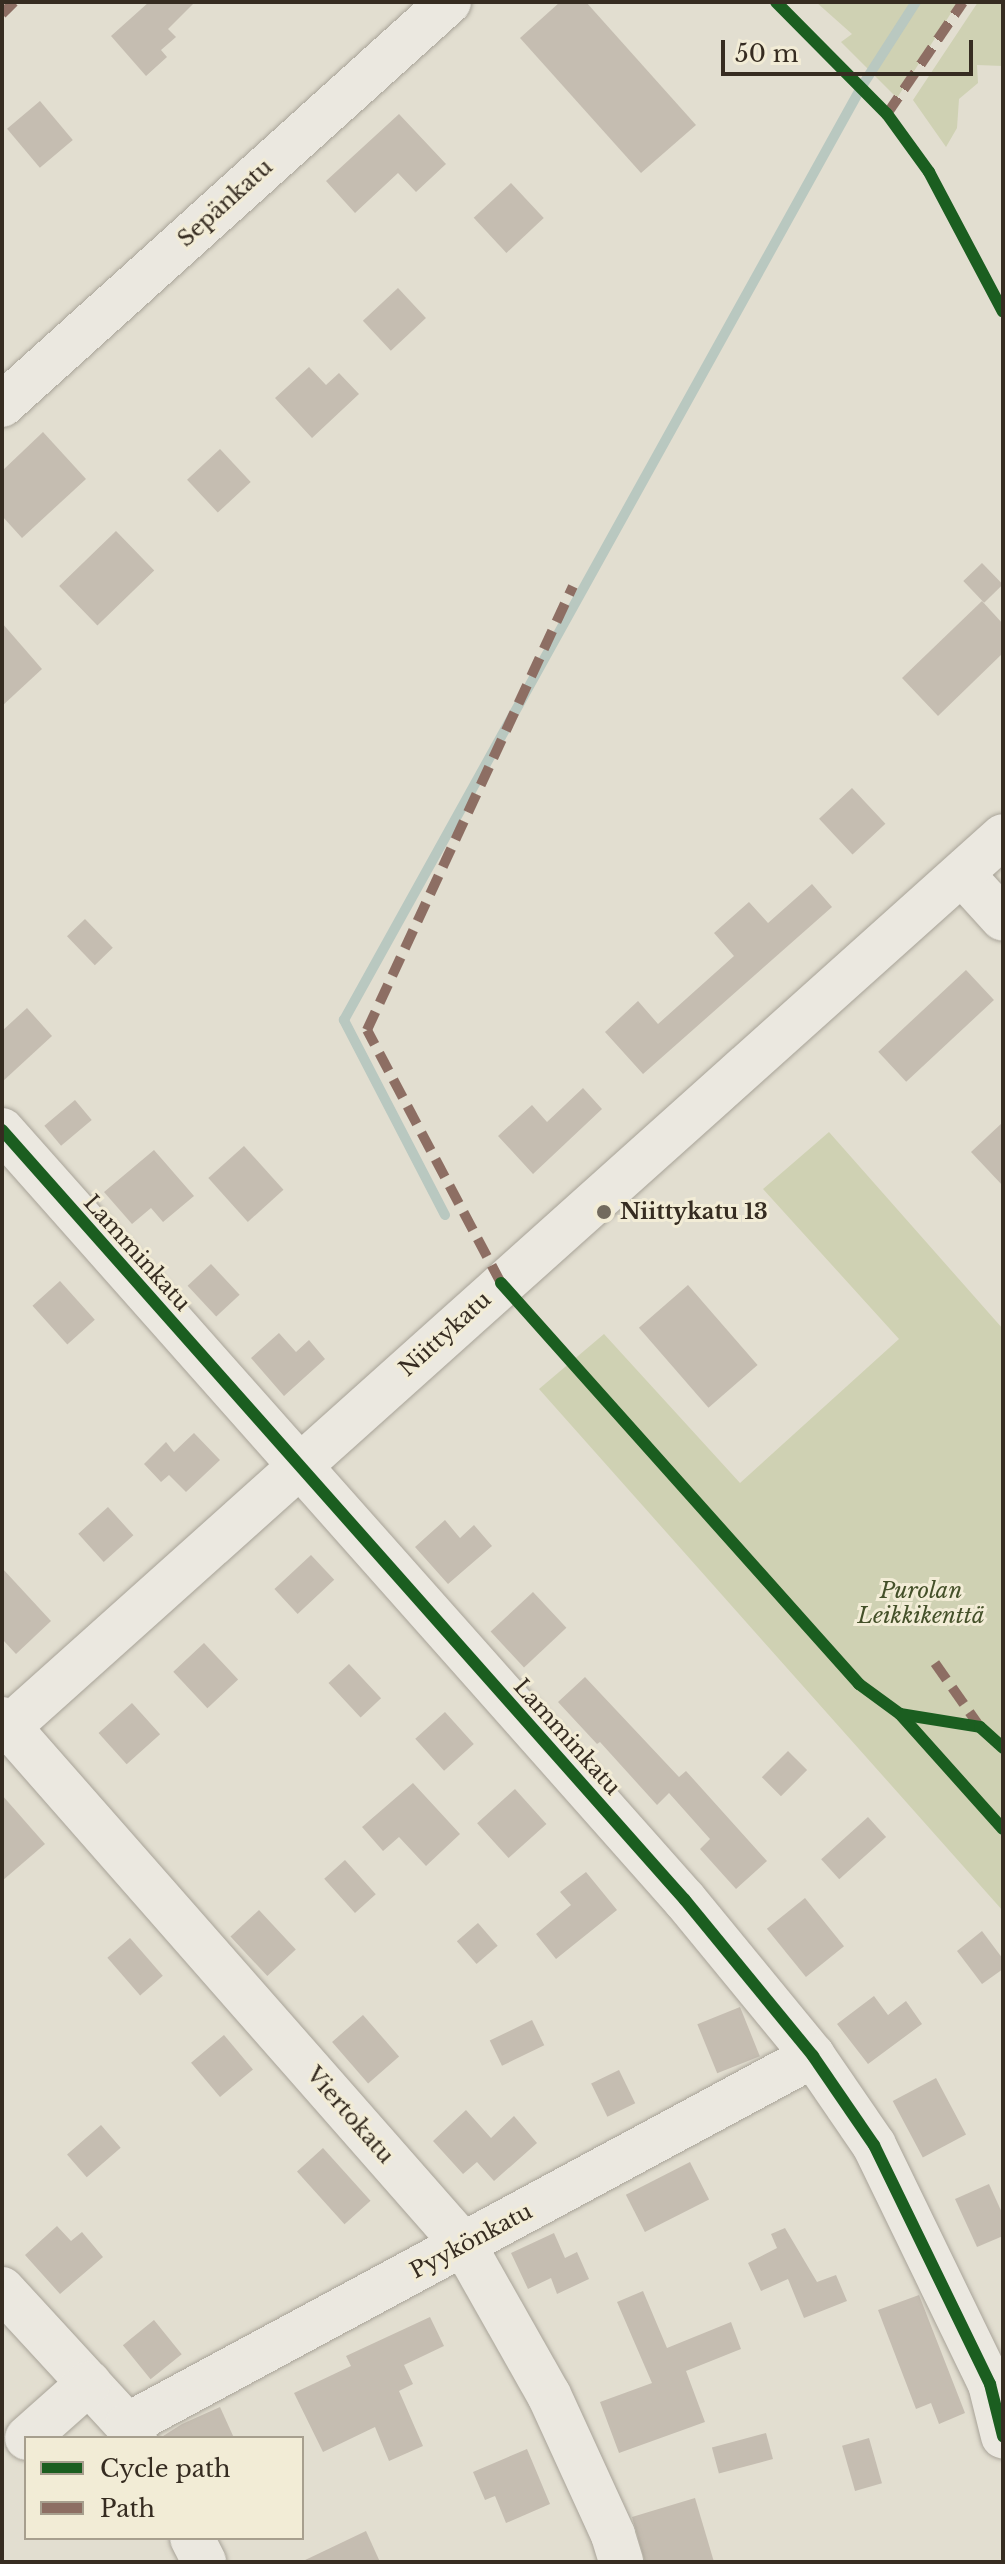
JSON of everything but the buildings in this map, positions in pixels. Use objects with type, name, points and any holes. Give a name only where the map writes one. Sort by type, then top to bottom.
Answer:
[{"type":"street","name":"Sepänkatu","points":[[2,405],[449,2]]},
{"type":"street","name":"Niittykatu","points":[[4,1726],[963,875],[1003,836]]},
{"type":"street","points":[[963,875],[1003,919]]},
{"type":"street","name":"Lamminkatu","points":[[2,1130],[685,1900],[813,2056],[874,2145],[990,2384],[1003,2436]]},
{"type":"street","name":"Viertokatu","points":[[4,1726],[464,2245],[549,2395],[613,2535],[621,2562]]},
{"type":"street","name":"Pyykönkatu","points":[[131,2431],[464,2245],[813,2056]]},
{"type":"street","points":[[2,2289],[131,2431]]},
{"type":"street","points":[[29,2436],[89,2383]]},
{"type":"street","points":[[2,2460],[24,2441]]},
{"type":"street","points":[[193,2540],[204,2562]]},
{"type":"green space","points":[[816,2],[958,2],[897,98],[841,42],[852,34]]},
{"type":"green space","points":[[978,2],[1003,2],[1003,66],[977,65],[978,83],[959,99],[957,128],[946,147],[913,100]]},
{"type":"green space","name":"Purolan Leikkikenttä","points":[[829,1132],[1003,1329],[1003,1911],[539,1389],[604,1334],[740,1483],[899,1339],[763,1189]]},
{"type":"waterway","points":[[445,1215],[344,1020],[862,86],[916,2]]},
{"type":"marked path","points":[[2,14],[14,2]]},
{"type":"marked path","points":[[887,114],[963,2]]},
{"type":"marked path","points":[[501,1283],[367,1030],[573,586]]},
{"type":"marked path","points":[[935,1663],[980,1727]]},
{"type":"cycle path","points":[[776,2],[887,114],[929,172],[1003,312]]},
{"type":"cycle path","points":[[2,1130],[685,1900],[813,2056],[874,2145],[990,2384],[1003,2436]]},
{"type":"cycle path","points":[[501,1283],[859,1684],[900,1714],[1003,1829]]},
{"type":"cycle path","points":[[900,1714],[980,1727],[1003,1748]]},
{"type":"place","name":"Niittykatu 13","points":[[604,1212]]}]
